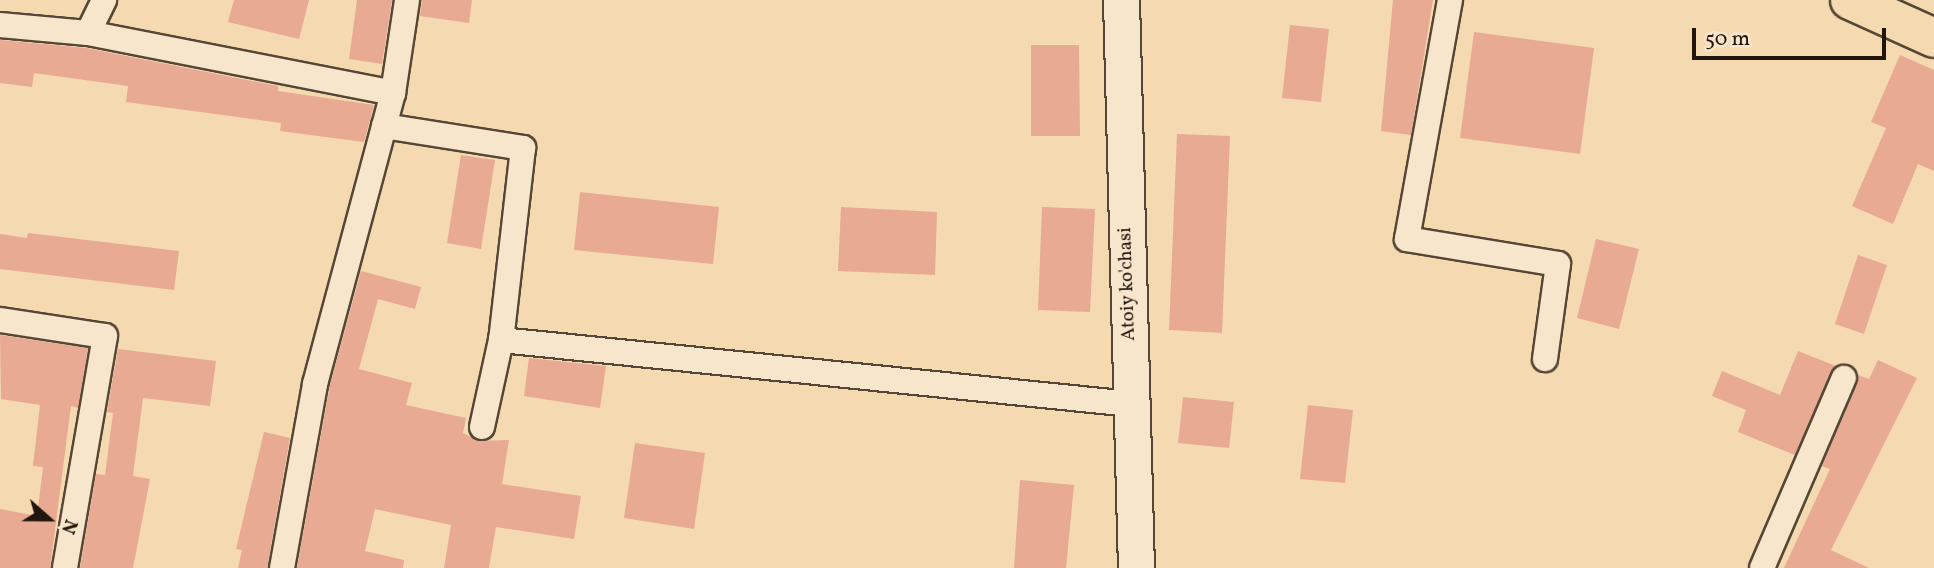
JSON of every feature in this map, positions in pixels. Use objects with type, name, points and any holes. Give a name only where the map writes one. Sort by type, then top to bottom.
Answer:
[{"type":"main road","points":[[1871,4],[1934,38]]},
{"type":"street","points":[[88,33],[104,0]]},
{"type":"street","points":[[282,568],[315,384],[393,93],[407,0]]},
{"type":"street","name":"Atoiy ko'chasi","points":[[1121,0],[1136,568]]},
{"type":"street","points":[[1450,0],[1407,239],[1558,264],[1545,359]]},
{"type":"street","points":[[0,24],[88,33],[393,93]]},
{"type":"street","points":[[384,125],[523,148],[501,340],[482,427]]},
{"type":"street","points":[[0,320],[105,337],[65,568]]},
{"type":"street","points":[[501,340],[1131,404]]},
{"type":"street","points":[[1762,568],[1844,378]]},
{"type":"building","points":[[234,0],[309,0],[299,39],[228,22]]},
{"type":"building","points":[[357,0],[392,0],[382,64],[349,59]]},
{"type":"building","points":[[422,0],[472,0],[469,23],[420,16]]},
{"type":"building","points":[[1393,0],[1433,0],[1411,135],[1381,131]]},
{"type":"building","points":[[1290,25],[1329,29],[1321,102],[1282,98]]},
{"type":"building","points":[[1474,32],[1594,48],[1580,154],[1460,138]]},
{"type":"building","points":[[0,40],[86,48],[278,86],[278,91],[374,105],[364,142],[280,131],[281,123],[126,102],[128,86],[34,73],[32,87],[0,83]]},
{"type":"building","points":[[1031,45],[1079,45],[1080,136],[1031,136]]},
{"type":"building","points":[[1900,55],[1934,70],[1934,171],[1918,164],[1893,224],[1852,206],[1886,128],[1871,122]]},
{"type":"building","points":[[1177,134],[1230,136],[1222,333],[1169,330]]},
{"type":"building","points":[[461,155],[495,160],[481,249],[447,243]]},
{"type":"building","points":[[580,192],[719,207],[713,264],[574,250]]},
{"type":"building","points":[[841,207],[937,212],[935,275],[838,271]]},
{"type":"building","points":[[1042,207],[1095,209],[1090,312],[1038,310]]},
{"type":"building","points":[[28,233],[179,251],[174,290],[0,269],[0,234],[27,238]]},
{"type":"building","points":[[1596,239],[1639,249],[1619,329],[1577,318]]},
{"type":"building","points":[[1858,255],[1887,265],[1864,334],[1835,324]]},
{"type":"building","points":[[361,271],[421,287],[415,309],[378,299],[359,369],[412,383],[406,405],[466,418],[463,433],[478,441],[509,440],[502,484],[581,496],[574,539],[496,527],[489,568],[444,568],[451,525],[375,509],[365,551],[404,560],[403,568],[297,568],[330,385]]},
{"type":"building","points":[[0,335],[88,348],[78,408],[71,406],[50,568],[0,568],[0,509],[37,516],[43,467],[33,466],[40,405],[1,399]]},
{"type":"building","points":[[118,349],[216,361],[210,406],[143,398],[133,476],[150,479],[133,568],[80,568],[96,474],[105,475],[113,413],[107,412]]},
{"type":"building","points":[[1798,351],[1836,366],[1795,455],[1738,432],[1746,410],[1712,396],[1722,371],[1780,395]]},
{"type":"building","points":[[529,358],[606,366],[600,408],[524,396]]},
{"type":"building","points":[[1878,360],[1917,378],[1831,550],[1869,568],[1784,568],[1830,469],[1822,466],[1858,375],[1869,379]]},
{"type":"building","points":[[1183,397],[1234,402],[1229,448],[1178,443]]},
{"type":"building","points":[[1308,405],[1353,410],[1345,483],[1300,479]]},
{"type":"building","points":[[264,432],[290,438],[267,568],[238,568],[242,550],[236,549]]},
{"type":"building","points":[[635,443],[705,453],[694,529],[624,518]]},
{"type":"building","points":[[1020,480],[1074,485],[1066,568],[1014,568]]}]
